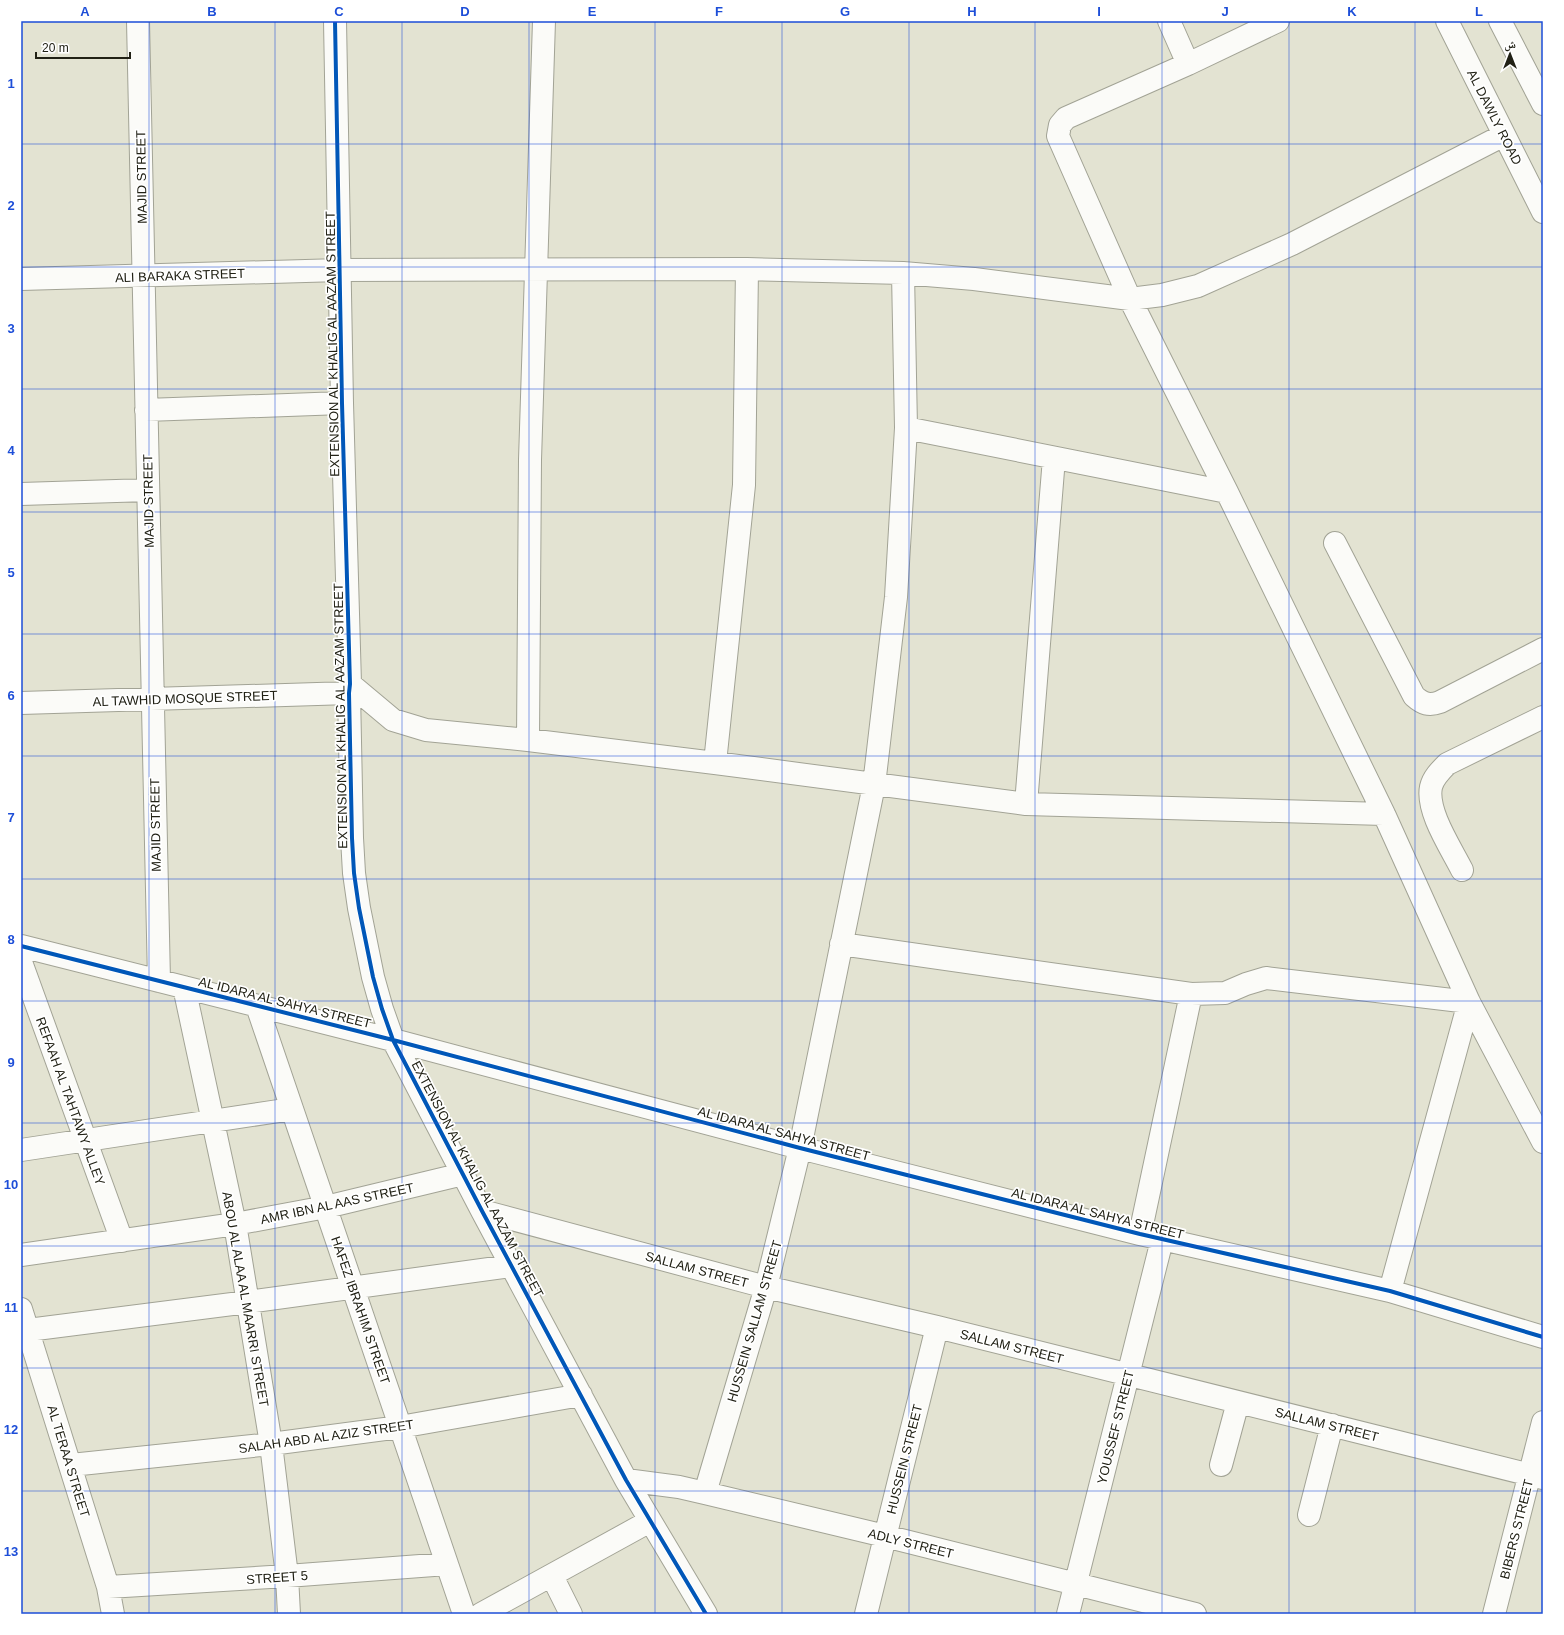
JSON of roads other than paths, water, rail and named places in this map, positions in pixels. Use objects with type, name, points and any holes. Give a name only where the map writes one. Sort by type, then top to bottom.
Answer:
[{"type":"street","name":"MAJID STREET","points":[[138,21],[159,981]]},
{"type":"street","name":"EXTENSION AL KHALIG AL AAZAM STREET","points":[[335,21],[352,838],[354,873],[359,908],[373,977],[393,1040],[482,1211],[626,1480],[706,1614]]},
{"type":"street","points":[[528,740],[530,460],[544,21]]},
{"type":"street","points":[[1169,21],[1188,64]]},
{"type":"street","points":[[1278,21],[1188,64],[1066,118],[1060,126],[1058,136],[1130,299],[1227,492],[1384,814],[1469,1002],[1543,1142]]},
{"type":"street","name":"AL DAWLY ROAD","points":[[1446,21],[1543,212]]},
{"type":"street","points":[[1500,21],[1542,101]]},
{"type":"street","name":"ALI BARAKA STREET","points":[[21,279],[340,270],[747,269],[903,273],[974,278],[1130,299],[1162,295],[1198,286],[1292,244],[1504,135]]},
{"type":"street","points":[[716,763],[744,485],[747,269]]},
{"type":"street","name":"HUSSEIN SALLAM STREET","points":[[705,1493],[766,1287],[800,1148],[874,784],[896,597],[906,428],[903,273]]},
{"type":"street","points":[[146,410],[342,404]]},
{"type":"street","points":[[906,428],[1227,492]]},
{"type":"street","points":[[1026,804],[1054,458]]},
{"type":"street","points":[[21,494],[148,490]]},
{"type":"street","points":[[1335,543],[1414,696],[1419,701],[1426,704],[1440,702],[1543,649]]},
{"type":"street","points":[[349,688],[393,720],[426,730],[528,740],[716,763],[1026,804],[1384,814]]},
{"type":"street","name":"AL TAWHID MOSQUE STREET","points":[[21,704],[153,700],[349,688]]},
{"type":"street","points":[[1462,870],[1432,812],[1430,799],[1431,786],[1437,774],[1447,764],[1543,717]]},
{"type":"street","points":[[841,944],[1191,994],[1225,993],[1246,984],[1266,978],[1469,1002]]},
{"type":"street","name":"AL IDARA AL SAHYA STREET","points":[[21,946],[184,986],[800,1148],[1162,1240],[1390,1290],[1543,1337]]},
{"type":"street","name":"REFAAH AL TAHTAWY ALLEY","points":[[21,962],[122,1240]]},
{"type":"street","name":"ABOU AL ALAA AL MAARRI STREET","points":[[184,986],[236,1224],[271,1444],[287,1576],[289,1614]]},
{"type":"street","points":[[1140,1234],[1191,994]]},
{"type":"street","points":[[1390,1290],[1469,1002]]},
{"type":"street","name":"HAFEZ IBRAHIM STREET","points":[[257,1006],[464,1614]]},
{"type":"street","points":[[21,1150],[292,1109]]},
{"type":"street","name":"AMR IBN AL AAS STREET","points":[[21,1255],[236,1224],[326,1207],[463,1174]]},
{"type":"street","name":"SALLAM STREET","points":[[482,1211],[766,1287],[937,1327],[1536,1476]]},
{"type":"street","name":"YOUSSEF STREET","points":[[1068,1614],[1162,1240]]},
{"type":"street","points":[[28,1330],[511,1266]]},
{"type":"street","name":"AL TERAA STREET","points":[[21,1309],[108,1587],[113,1614]]},
{"type":"street","name":"HUSSEIN STREET","points":[[866,1614],[937,1327]]},
{"type":"street","name":"SALAH ABD AL AZIZ STREET","points":[[71,1465],[271,1444],[400,1427],[581,1395]]},
{"type":"street","points":[[1221,1465],[1238,1402]]},
{"type":"street","name":"BIBERS STREET","points":[[1494,1614],[1536,1476],[1543,1422]]},
{"type":"street","points":[[1309,1515],[1332,1425]]},
{"type":"street","name":"ADLY STREET","points":[[626,1480],[679,1487],[705,1493],[885,1536],[1195,1614]]},
{"type":"street","points":[[481,1614],[650,1521]]},
{"type":"street","name":"STREET 5","points":[[108,1587],[447,1564]]},
{"type":"street","points":[[552,1576],[571,1614]]}]
